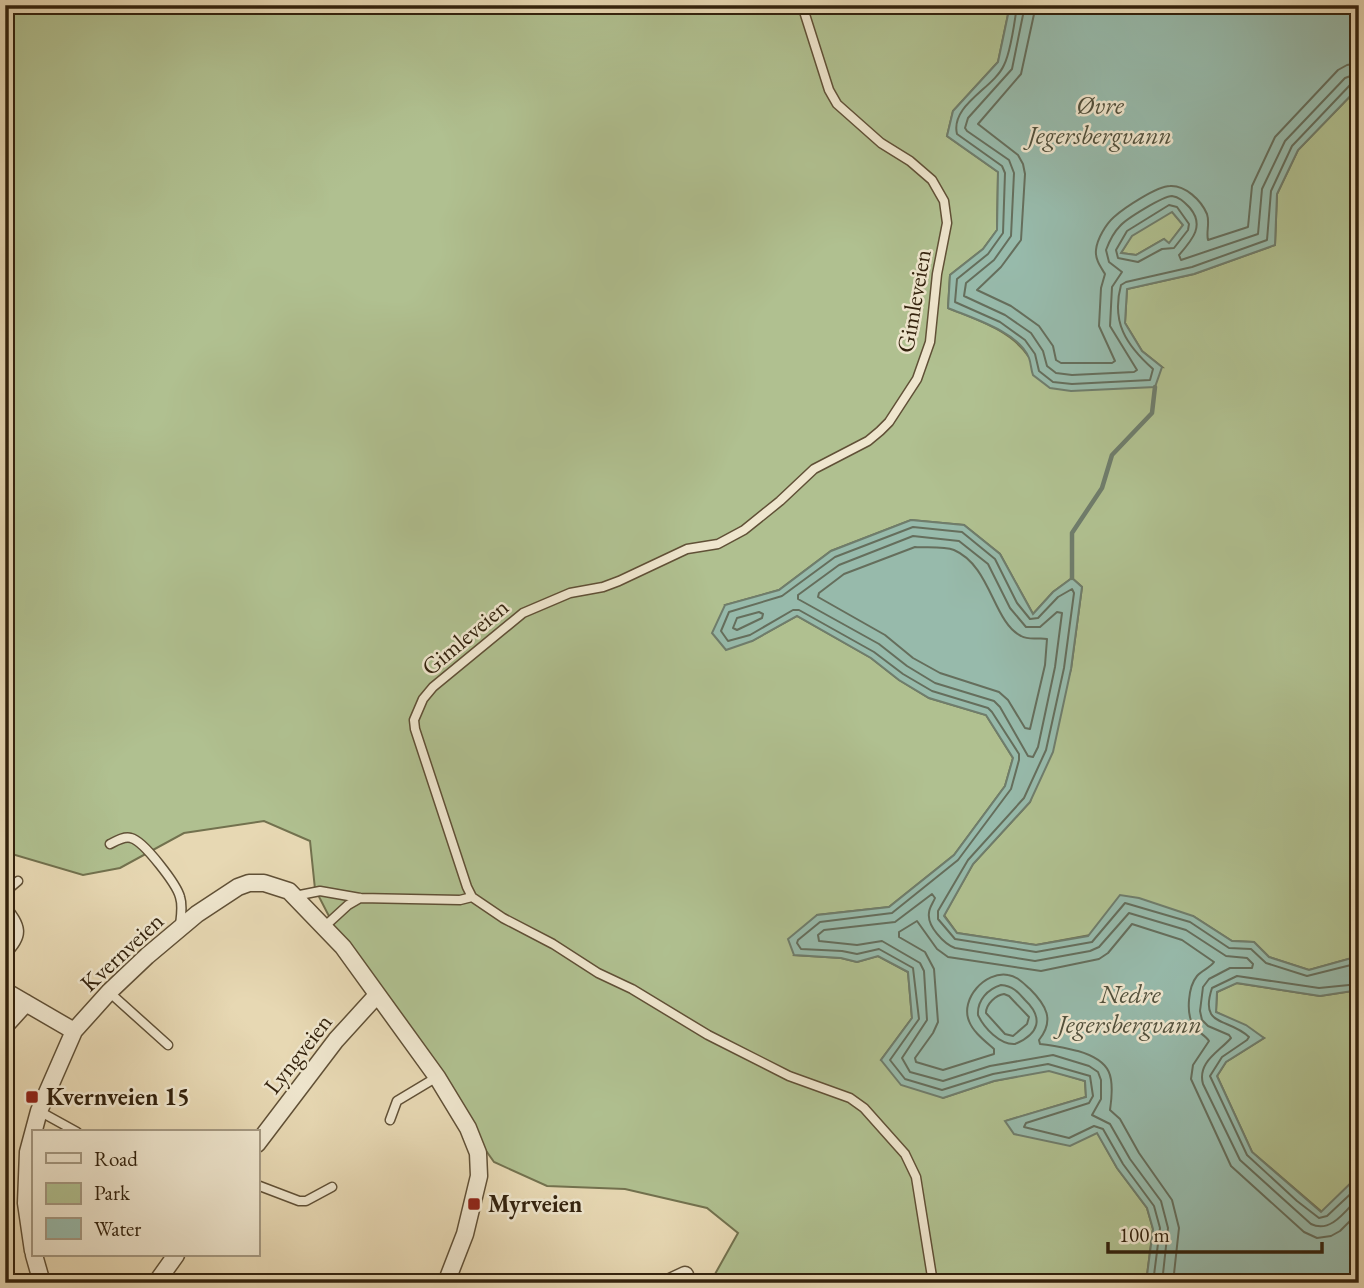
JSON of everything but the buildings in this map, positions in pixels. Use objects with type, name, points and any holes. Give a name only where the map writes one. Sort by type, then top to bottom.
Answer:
[{"type":"street","name":"Kvernveien","points":[[32,1242],[26,1178],[32,1129],[74,1031],[109,992],[180,928],[225,894],[249,883],[274,885],[289,891],[343,947],[377,995]]},
{"type":"street","points":[[5,991],[74,1031]]},
{"type":"street","points":[[377,995],[437,1077],[468,1128],[478,1153],[476,1195],[465,1234],[446,1283]]},
{"type":"street","name":"Lyngveien","points":[[259,1141],[336,1041],[377,995]]},
{"type":"street","points":[[5,1026],[26,1003]]},
{"type":"street","name":"Kvernveien","points":[[35,1256],[42,1283]]},
{"type":"street","points":[[156,1283],[175,1256]]},
{"type":"street","points":[[668,1283],[685,1275]]},
{"type":"lane","name":"Gimleveien","points":[[472,897],[415,729],[414,720],[423,699],[433,687],[523,613],[570,593],[619,581],[687,549],[718,544],[744,530],[814,468],[868,441],[880,431],[889,422],[917,379],[928,354],[937,274],[947,223],[944,201],[932,180],[910,161],[881,143],[837,104],[829,90],[802,5]]},
{"type":"lane","points":[[110,844],[126,837],[134,838],[152,854],[180,894],[180,928]]},
{"type":"lane","points":[[5,892],[18,881]]},
{"type":"lane","points":[[295,897],[320,891],[360,898],[460,900],[472,897],[598,974],[643,995],[708,1035],[789,1076],[850,1098],[864,1108],[905,1154],[916,1177],[933,1283]]},
{"type":"lane","points":[[324,927],[360,898]]},
{"type":"lane","points":[[5,905],[17,920],[19,933],[18,942],[5,955]]},
{"type":"lane","points":[[109,992],[168,1045]]},
{"type":"lane","points":[[390,1120],[397,1101],[437,1077]]},
{"type":"lane","points":[[39,1111],[73,1130]]},
{"type":"lane","points":[[259,1186],[299,1201],[306,1201],[332,1187]]},
{"type":"green space","points":[[5,5],[1010,5],[998,62],[953,111],[947,136],[998,172],[997,230],[983,249],[950,275],[948,308],[1003,333],[1029,357],[1162,367],[1142,351],[1125,323],[1127,289],[1194,274],[1275,245],[1277,194],[1298,150],[1359,87],[1359,956],[1309,970],[1269,957],[1254,942],[1232,941],[1193,916],[1036,945],[957,933],[944,915],[973,864],[1030,802],[1071,669],[1082,587],[1072,578],[1053,592],[1033,614],[1000,554],[964,525],[911,520],[831,551],[779,590],[725,605],[752,641],[797,616],[871,658],[899,680],[929,698],[986,715],[1013,758],[1005,786],[954,855],[889,907],[817,915],[794,955],[841,958],[857,962],[878,956],[908,972],[912,1018],[881,1060],[943,1098],[994,1081],[1049,1070],[1085,1081],[1086,1097],[1006,1121],[1097,1132],[1117,1168],[1147,1208],[1153,1229],[1146,1283],[710,1283],[738,1233],[707,1208],[625,1189],[547,1186],[494,1162],[351,959],[315,889],[310,841],[264,821],[184,833],[120,868],[83,875],[5,852]]},
{"type":"green space","points":[[1172,211],[1183,225],[1169,244],[1164,239],[1136,255],[1121,253],[1131,236]]},
{"type":"green space","points":[[1236,983],[1320,996],[1359,990],[1359,1179],[1355,1179],[1322,1212],[1252,1152],[1217,1076],[1226,1062],[1264,1038],[1216,1012],[1217,992]]},
{"type":"water","name":"Øvre Jegersbergvann","points":[[1010,5],[1359,5],[1359,87],[1298,150],[1277,194],[1275,245],[1194,274],[1127,289],[1125,323],[1142,351],[1162,367],[1155,387],[1071,391],[1050,388],[1033,375],[1024,349],[1005,333],[948,308],[950,275],[983,249],[997,230],[998,172],[947,136],[953,111],[998,62]],"holes":[[[1172,212],[1183,225],[1169,243],[1164,239],[1136,255],[1121,253],[1132,236]]]},
{"type":"water","name":"Nedre Jegersbergvann","points":[[911,520],[964,525],[1000,554],[1033,614],[1053,592],[1072,578],[1082,587],[1071,669],[1053,752],[1030,802],[973,864],[944,916],[957,933],[1036,945],[1088,936],[1120,895],[1139,898],[1193,916],[1232,941],[1254,942],[1269,957],[1309,970],[1359,956],[1359,990],[1320,996],[1237,983],[1217,992],[1216,1012],[1246,1025],[1264,1038],[1226,1062],[1217,1076],[1252,1152],[1321,1212],[1355,1179],[1359,1179],[1359,1283],[1146,1283],[1153,1229],[1147,1208],[1117,1168],[1097,1133],[1070,1146],[1014,1134],[1005,1121],[1086,1097],[1085,1081],[1049,1071],[994,1081],[943,1098],[901,1085],[881,1060],[912,1018],[908,972],[878,956],[857,962],[841,958],[794,955],[788,939],[817,915],[889,907],[954,855],[1005,786],[1013,758],[986,715],[929,698],[899,680],[871,658],[797,616],[752,641],[726,650],[712,633],[725,605],[779,590],[831,551]]},
{"type":"waterway","points":[[1072,578],[1072,533],[1102,488],[1112,455],[1152,413],[1155,387]]},
{"type":"place","name":"Kvernveien 15","points":[[32,1097]]},
{"type":"place","name":"Myrveien","points":[[474,1204]]}]
